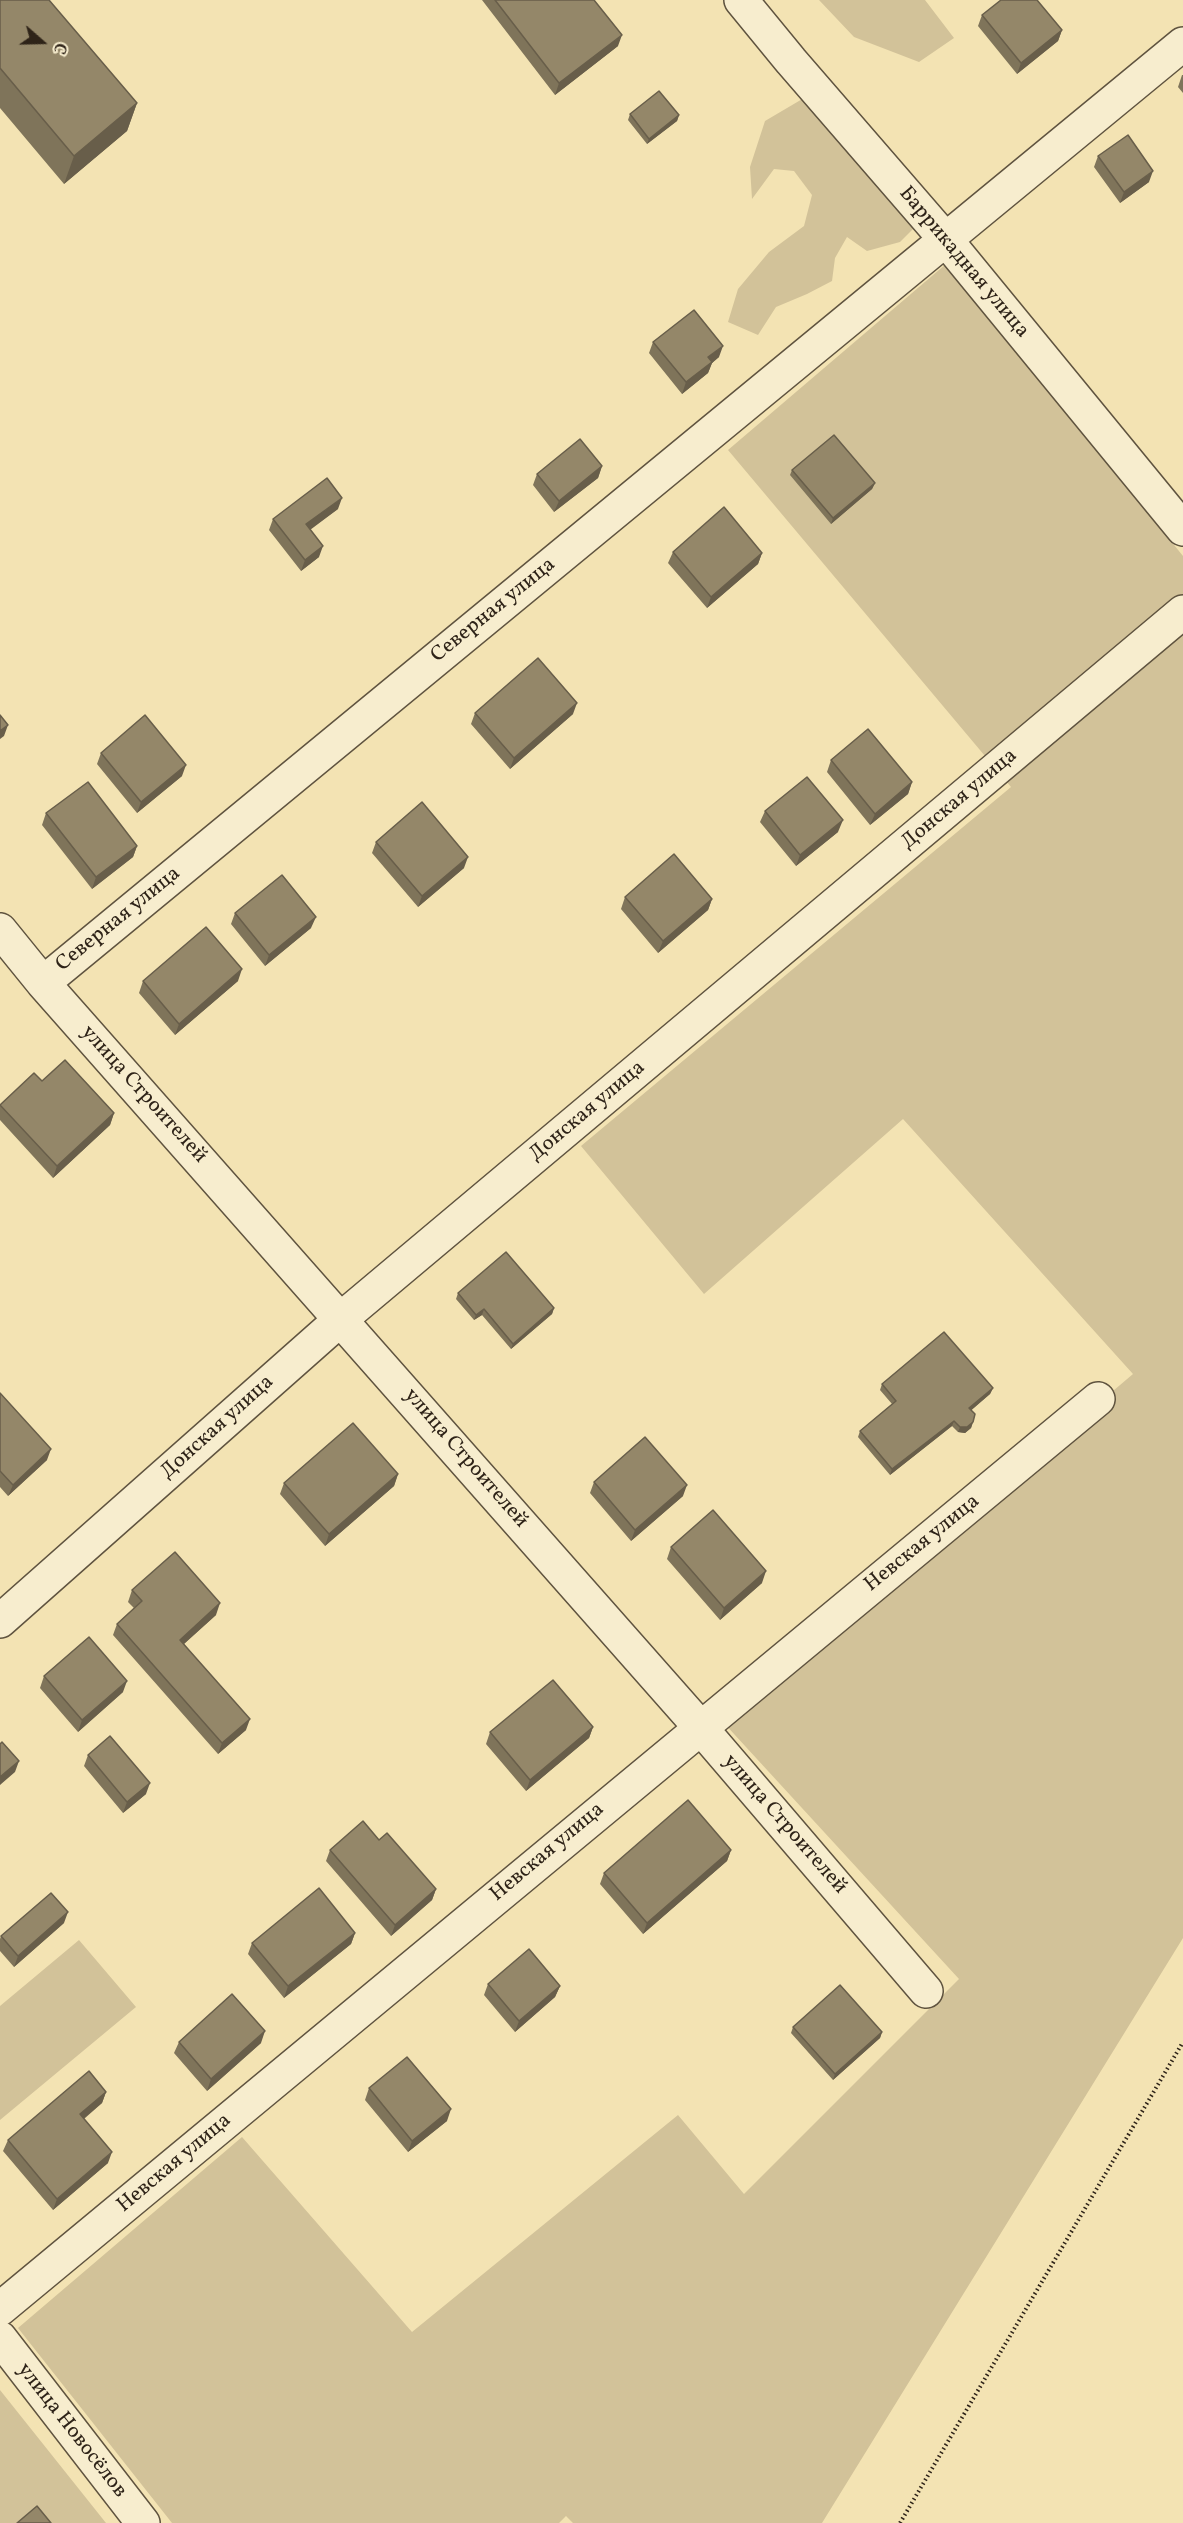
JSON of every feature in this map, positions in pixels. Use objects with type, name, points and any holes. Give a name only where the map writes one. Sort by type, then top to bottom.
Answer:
[{"type":"street","name":"Баррикадная улица","points":[[741,0],[945,240],[1183,528]]},
{"type":"street","name":"Северная улица","points":[[43,983],[1183,44]]},
{"type":"street","name":"Донская улица","points":[[0,1621],[341,1319],[1183,612]]},
{"type":"street","name":"улица Строителей","points":[[0,930],[43,983],[700,1727],[926,1991]]},
{"type":"street","name":"Невская улица","points":[[0,2309],[700,1727],[1098,1400]]},
{"type":"street","name":"улица Новосёлов","points":[[0,2338],[143,2523]]},
{"type":"path","points":[[900,2523],[1183,2042]]},
{"type":"shaded area","points":[[819,0],[925,0],[954,38],[919,62],[854,37]]},
{"type":"shaded area","points":[[804,98],[917,225],[900,242],[867,251],[847,237],[835,258],[832,281],[776,307],[758,335],[728,322],[738,289],[769,252],[804,226],[812,195],[794,171],[774,169],[752,199],[750,167],[765,121]]},
{"type":"shaded area","points":[[946,264],[1183,556],[1183,1938],[822,2523],[573,2523],[566,2516],[559,2523],[172,2523],[18,2328],[242,2137],[412,2332],[678,2115],[744,2194],[959,1979],[723,1722],[1133,1374],[903,1119],[704,1294],[581,1146],[1011,787],[728,450]]},
{"type":"shaded area","points":[[79,1940],[136,2007],[0,2120],[0,2006]]},
{"type":"shaded area","points":[[0,2390],[106,2523],[0,2523]]},
{"type":"building","points":[[0,0],[49,0],[137,103],[74,156],[0,68]]},
{"type":"building","points":[[495,0],[594,0],[622,35],[559,83]]},
{"type":"building","points":[[1001,0],[1037,0],[1062,30],[1021,63],[982,15]]},
{"type":"building","points":[[659,91],[679,115],[649,139],[630,114]]},
{"type":"building","points":[[1128,135],[1153,171],[1124,192],[1098,156]]},
{"type":"building","points":[[694,310],[723,346],[708,357],[712,362],[686,382],[653,342]]},
{"type":"building","points":[[834,435],[875,483],[833,518],[792,470]]},
{"type":"building","points":[[580,439],[602,466],[559,501],[537,474]]},
{"type":"building","points":[[327,478],[342,498],[306,524],[323,546],[305,560],[273,519]]},
{"type":"building","points":[[724,507],[762,553],[711,597],[673,552]]},
{"type":"building","points":[[538,658],[577,703],[514,758],[475,713]]},
{"type":"building","points":[[0,715],[8,725],[0,731]]},
{"type":"building","points":[[145,715],[186,765],[141,802],[101,753]]},
{"type":"building","points":[[868,729],[912,782],[875,814],[831,760]]},
{"type":"building","points":[[807,777],[843,820],[800,855],[765,811]]},
{"type":"building","points":[[88,782],[137,846],[96,877],[46,813]]},
{"type":"building","points":[[422,802],[468,857],[422,896],[376,842]]},
{"type":"building","points":[[674,854],[712,899],[663,941],[625,897]]},
{"type":"building","points":[[282,875],[316,917],[269,955],[235,913]]},
{"type":"building","points":[[206,927],[242,969],[179,1024],[143,981]]},
{"type":"building","points":[[65,1060],[114,1113],[57,1166],[0,1105],[34,1073],[42,1081]]},
{"type":"building","points":[[506,1252],[554,1308],[513,1344],[484,1309],[476,1315],[458,1293]]},
{"type":"building","points":[[944,1332],[993,1388],[969,1408],[975,1414],[973,1422],[967,1427],[960,1427],[954,1421],[892,1469],[860,1431],[896,1401],[882,1384]]},
{"type":"building","points":[[0,1393],[51,1449],[13,1485],[0,1471]]},
{"type":"building","points":[[353,1423],[398,1474],[329,1534],[284,1483]]},
{"type":"building","points":[[645,1437],[687,1485],[635,1530],[594,1482]]},
{"type":"building","points":[[713,1510],[766,1571],[724,1608],[671,1547]]},
{"type":"building","points":[[175,1552],[220,1603],[180,1640],[250,1719],[222,1743],[117,1624],[142,1601],[132,1590]]},
{"type":"building","points":[[89,1637],[127,1681],[82,1720],[44,1676]]},
{"type":"building","points":[[553,1680],[593,1727],[530,1780],[490,1732]]},
{"type":"building","points":[[110,1736],[150,1783],[127,1802],[88,1755]]},
{"type":"building","points":[[2,1742],[19,1761],[0,1777],[0,1744]]},
{"type":"building","points":[[688,1800],[731,1850],[647,1923],[604,1873]]},
{"type":"building","points":[[363,1821],[379,1840],[387,1833],[436,1889],[395,1925],[330,1850]]},
{"type":"building","points":[[319,1888],[355,1933],[288,1986],[252,1943]]},
{"type":"building","points":[[51,1893],[68,1912],[18,1956],[1,1936]]},
{"type":"building","points":[[529,1949],[560,1986],[519,2021],[488,1984]]},
{"type":"building","points":[[840,1985],[882,2032],[835,2074],[793,2027]]},
{"type":"building","points":[[232,1994],[265,2031],[211,2079],[179,2042]]},
{"type":"building","points":[[407,2057],[451,2109],[412,2141],[369,2088]]},
{"type":"building","points":[[89,2071],[106,2092],[80,2114],[112,2152],[57,2199],[8,2140]]},
{"type":"building","points":[[37,2506],[51,2523],[17,2523]]}]
